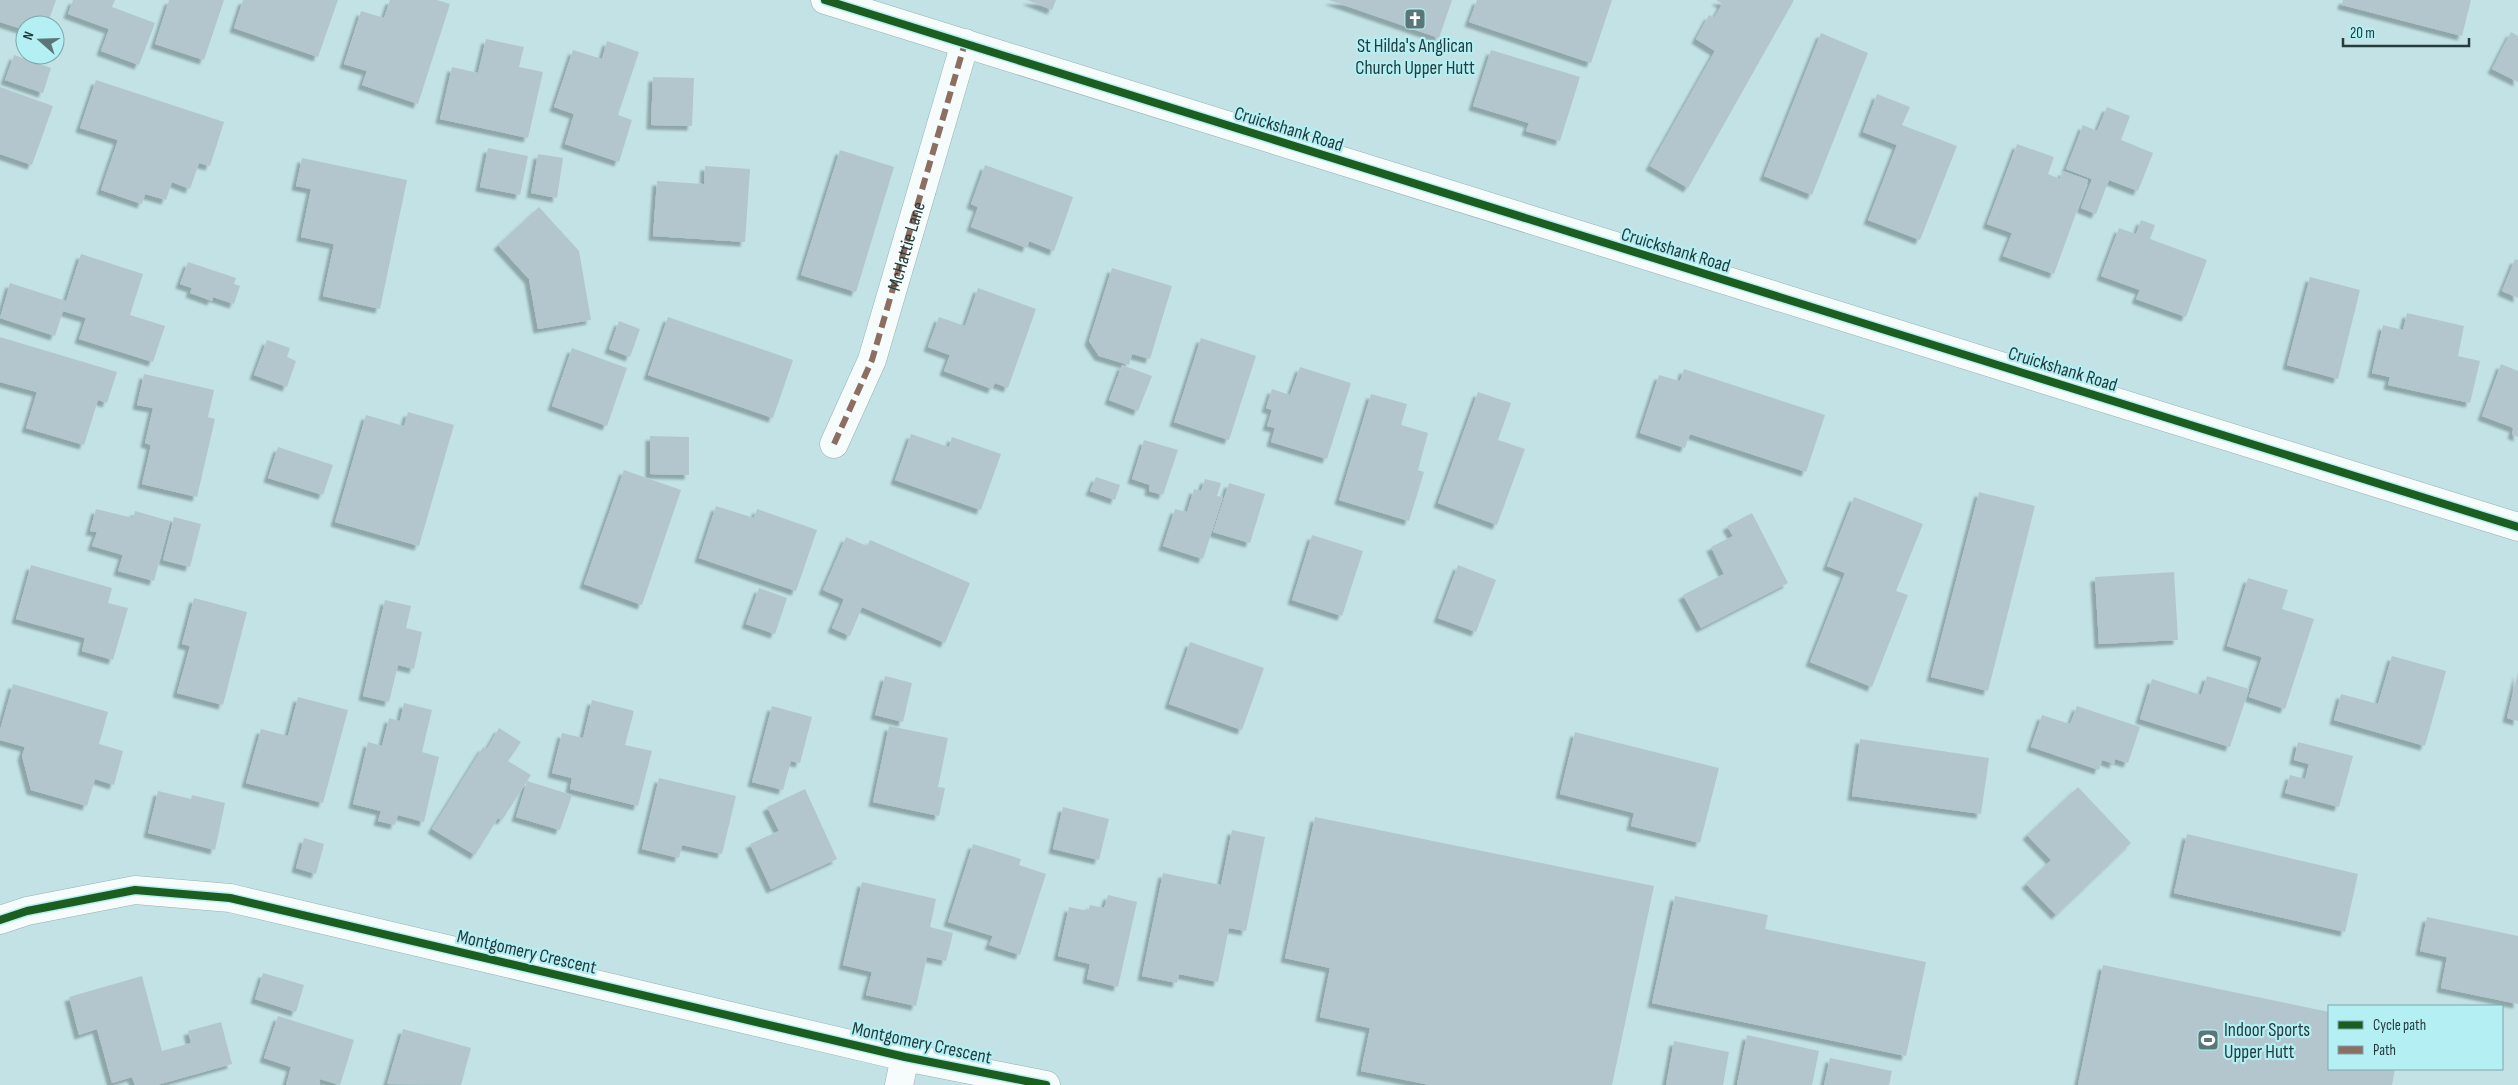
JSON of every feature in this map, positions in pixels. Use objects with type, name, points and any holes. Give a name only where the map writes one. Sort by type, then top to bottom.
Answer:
[{"type":"street","name":"Cruickshank Road","points":[[824,0],[2518,527]]},
{"type":"street","name":"McHattie Lane","points":[[834,444],[872,360],[965,43]]},
{"type":"street","name":"Montgomery Crescent","points":[[0,920],[27,911],[135,890],[230,898],[906,1057],[1046,1085]]},
{"type":"street","points":[[899,1085],[906,1057]]},
{"type":"building","points":[[0,0],[56,0],[51,15],[15,15],[15,27],[0,22]]},
{"type":"building","points":[[73,0],[115,0],[112,7],[155,23],[139,65],[101,51],[109,29],[68,14]]},
{"type":"building","points":[[169,0],[224,0],[204,60],[155,44]]},
{"type":"building","points":[[243,0],[338,0],[318,57],[234,28]]},
{"type":"building","points":[[390,0],[437,0],[450,4],[418,104],[362,85],[367,71],[344,64],[361,11],[384,18]]},
{"type":"building","points":[[1027,0],[1056,0],[1052,10]]},
{"type":"building","name":"St Hilda's Anglican Church Upper Hutt","points":[[1329,0],[1452,0],[1439,38]]},
{"type":"building","points":[[1477,0],[1612,0],[1591,63],[1469,22]]},
{"type":"building","points":[[1716,0],[1794,0],[1688,188],[1650,166],[1715,51],[1696,39],[1709,15],[1714,18],[1722,4]]},
{"type":"building","points":[[2343,0],[2471,0],[2462,36],[2342,5]]},
{"type":"building","points":[[2511,32],[2518,36],[2518,82],[2492,69]]},
{"type":"building","points":[[1821,33],[1868,53],[1812,195],[1764,176]]},
{"type":"building","points":[[486,39],[524,47],[519,67],[543,72],[528,138],[440,119],[452,67],[478,73]]},
{"type":"building","points":[[607,41],[639,52],[618,115],[632,120],[619,162],[565,144],[574,114],[554,107],[573,50],[602,59]]},
{"type":"building","points":[[1491,50],[1580,77],[1560,141],[1526,131],[1529,123],[1473,106]]},
{"type":"building","points":[[14,55],[15,65],[42,65],[51,68],[43,93],[5,80]]},
{"type":"building","points":[[653,77],[694,78],[692,126],[651,125]]},
{"type":"building","points":[[96,80],[224,122],[210,166],[199,163],[190,189],[172,182],[166,200],[145,194],[142,204],[101,190],[118,140],[80,128]]},
{"type":"building","points":[[0,87],[53,106],[32,165],[0,154]]},
{"type":"building","points":[[1877,94],[1910,107],[1902,125],[1957,146],[1920,240],[1868,220],[1897,145],[1863,132]]},
{"type":"building","points":[[2107,107],[2130,116],[2121,140],[2153,153],[2138,191],[2109,180],[2096,214],[2081,208],[2092,179],[2066,169],[2083,125],[2097,131]]},
{"type":"building","points":[[2017,144],[2054,157],[2048,174],[2060,179],[2063,171],[2088,180],[2054,274],[2003,256],[2012,233],[1987,224]]},
{"type":"building","points":[[488,148],[528,156],[520,195],[480,187]]},
{"type":"building","points":[[840,150],[894,167],[856,292],[801,275]]},
{"type":"building","points":[[538,154],[563,158],[557,198],[531,193]]},
{"type":"building","points":[[302,158],[407,180],[380,309],[323,296],[334,244],[301,237],[311,189],[296,186]]},
{"type":"building","points":[[985,165],[1073,197],[1054,251],[1029,241],[1027,248],[971,227],[978,207],[971,204]]},
{"type":"building","points":[[705,166],[750,169],[745,242],[653,236],[657,181],[704,184]]},
{"type":"building","points":[[539,207],[579,251],[591,320],[538,329],[529,279],[498,245]]},
{"type":"building","points":[[2141,220],[2155,225],[2150,239],[2207,260],[2186,317],[2136,299],[2140,290],[2101,276],[2119,228],[2136,234]]},
{"type":"building","points":[[81,254],[143,274],[130,315],[165,326],[153,362],[79,339],[86,318],[63,311],[55,336],[0,318],[10,283],[66,301]]},
{"type":"building","points":[[2515,259],[2518,260],[2518,298],[2502,291]]},
{"type":"building","points":[[188,262],[236,278],[234,284],[240,286],[234,304],[213,297],[212,301],[190,293],[192,288],[180,284]]},
{"type":"building","points":[[1112,268],[1172,286],[1150,359],[1132,354],[1129,365],[1099,356],[1089,341]]},
{"type":"building","points":[[2310,277],[2360,290],[2338,379],[2287,365]]},
{"type":"building","points":[[978,288],[1036,309],[1008,388],[995,383],[992,389],[944,371],[950,355],[928,347],[939,317],[965,326]]},
{"type":"building","points":[[2407,313],[2464,326],[2458,356],[2480,361],[2470,403],[2388,385],[2390,377],[2372,373],[2383,325],[2403,330]]},
{"type":"building","points":[[668,317],[793,360],[773,418],[648,375]]},
{"type":"building","points":[[619,321],[640,329],[630,357],[609,349]]},
{"type":"building","points":[[0,337],[117,372],[107,403],[98,400],[84,445],[26,428],[37,392],[0,382]]},
{"type":"building","points":[[1201,338],[1256,356],[1229,440],[1174,422]]},
{"type":"building","points":[[267,340],[290,348],[287,357],[296,361],[287,387],[254,375]]},
{"type":"building","points":[[572,348],[627,368],[607,426],[552,406]]},
{"type":"building","points":[[2501,364],[2518,371],[2518,437],[2512,434],[2514,428],[2482,416]]},
{"type":"building","points":[[1122,365],[1152,376],[1138,411],[1109,400]]},
{"type":"building","points":[[1300,367],[1351,383],[1327,459],[1271,442],[1275,428],[1267,426],[1272,410],[1266,408],[1272,389],[1290,395]]},
{"type":"building","points":[[1684,369],[1825,415],[1806,472],[1690,434],[1685,448],[1640,433],[1659,375],[1680,381]]},
{"type":"building","points":[[144,374],[214,390],[208,417],[215,419],[197,497],[142,484],[151,445],[145,443],[153,408],[137,405]]},
{"type":"building","points":[[1478,392],[1511,403],[1498,440],[1525,449],[1497,525],[1438,503]]},
{"type":"building","points":[[1371,394],[1407,404],[1401,425],[1428,433],[1418,470],[1424,472],[1409,521],[1339,500]]},
{"type":"building","points":[[408,412],[454,425],[419,546],[335,522],[366,415],[404,426]]},
{"type":"building","points":[[911,434],[949,447],[952,437],[1001,454],[981,510],[895,480]]},
{"type":"building","points":[[650,436],[689,437],[689,475],[650,474]]},
{"type":"building","points":[[1144,440],[1178,450],[1163,495],[1149,491],[1150,485],[1132,479]]},
{"type":"building","points":[[278,447],[333,465],[323,495],[268,478]]},
{"type":"building","points":[[624,470],[681,490],[642,605],[584,584]]},
{"type":"building","points":[[1096,477],[1120,485],[1115,500],[1090,491]]},
{"type":"building","points":[[1205,479],[1221,483],[1217,496],[1223,497],[1203,559],[1163,546],[1175,509],[1187,512],[1194,489],[1201,491]]},
{"type":"building","points":[[1229,483],[1265,494],[1250,543],[1213,532]]},
{"type":"building","points":[[1979,492],[2035,506],[1988,691],[1931,677]]},
{"type":"building","points":[[1854,497],[1923,524],[1896,591],[1908,595],[1872,687],[1810,662],[1845,573],[1827,566]]},
{"type":"building","points":[[716,506],[754,518],[757,509],[817,530],[796,591],[699,558]]},
{"type":"building","points":[[96,509],[133,518],[135,511],[170,521],[154,581],[118,571],[123,555],[92,546],[97,532],[90,531]]},
{"type":"building","points":[[1752,513],[1788,583],[1701,628],[1683,595],[1724,574],[1711,547],[1733,536],[1727,526]]},
{"type":"building","points":[[174,517],[201,524],[190,567],[163,560]]},
{"type":"building","points":[[1312,535],[1363,551],[1342,616],[1292,600]]},
{"type":"building","points":[[846,537],[867,546],[870,540],[970,583],[945,643],[862,607],[850,636],[832,628],[844,599],[823,590]]},
{"type":"building","points":[[31,565],[112,588],[108,603],[128,608],[113,660],[82,651],[85,638],[16,619]]},
{"type":"building","points":[[1458,565],[1496,580],[1476,632],[1438,618]]},
{"type":"building","points":[[2174,572],[2178,640],[2099,644],[2095,577]]},
{"type":"building","points":[[2248,578],[2288,590],[2282,609],[2314,619],[2285,709],[2249,697],[2262,657],[2227,646]]},
{"type":"building","points":[[759,588],[787,598],[775,634],[746,624]]},
{"type":"building","points":[[194,598],[247,612],[223,705],[177,693],[190,646],[182,644]]},
{"type":"building","points":[[385,600],[411,606],[406,628],[422,632],[414,669],[398,665],[389,702],[363,696]]},
{"type":"building","points":[[1190,642],[1264,668],[1242,730],[1169,704]]},
{"type":"building","points":[[2392,656],[2446,671],[2425,746],[2334,720],[2341,694],[2378,704]]},
{"type":"building","points":[[2518,672],[2518,721],[2507,718]]},
{"type":"building","points":[[885,676],[912,683],[903,722],[875,715]]},
{"type":"building","points":[[2207,676],[2249,689],[2230,747],[2140,719],[2152,679],[2201,695]]},
{"type":"building","points":[[13,684],[108,712],[99,744],[123,751],[114,785],[95,779],[87,806],[31,790],[22,756],[25,747],[0,740],[0,730]]},
{"type":"building","points":[[298,697],[348,710],[323,803],[246,783],[261,729],[288,736]]},
{"type":"building","points":[[592,700],[634,711],[625,745],[652,751],[638,806],[570,789],[572,778],[552,773],[562,733],[583,738]]},
{"type":"building","points":[[404,703],[432,710],[422,752],[439,757],[424,822],[398,815],[395,825],[378,821],[381,811],[353,804],[368,742],[382,746],[389,718],[400,721]]},
{"type":"building","points":[[772,706],[812,717],[800,763],[791,761],[783,790],[752,782]]},
{"type":"building","points":[[2077,706],[2140,727],[2128,763],[2115,759],[2114,764],[2102,760],[2099,770],[2031,747],[2042,715],[2070,724]]},
{"type":"building","points":[[889,726],[948,738],[938,787],[945,788],[939,816],[873,802]]},
{"type":"building","points":[[499,728],[521,742],[508,761],[531,775],[502,820],[498,818],[475,855],[432,829],[483,747],[487,749]]},
{"type":"building","points":[[1575,732],[1719,768],[1700,843],[1631,826],[1634,813],[1560,794]]},
{"type":"building","points":[[1860,739],[1989,758],[1981,814],[1852,796]]},
{"type":"building","points":[[2298,742],[2353,756],[2339,807],[2285,793],[2290,775],[2305,779],[2309,764],[2294,760]]},
{"type":"building","points":[[659,778],[736,796],[722,854],[682,845],[679,858],[642,849]]},
{"type":"building","points":[[527,781],[572,795],[560,830],[516,817]]},
{"type":"building","points":[[2078,787],[2131,843],[2056,915],[2026,884],[2051,860],[2027,835]]},
{"type":"building","points":[[805,789],[837,859],[771,889],[750,844],[779,831],[767,807]]},
{"type":"building","points":[[158,791],[191,799],[192,795],[225,803],[215,850],[148,833]]},
{"type":"building","points":[[1063,807],[1109,819],[1099,860],[1053,849]]},
{"type":"building","points":[[1315,817],[1654,886],[1612,1085],[1430,1085],[1361,1071],[1370,1028],[1320,1017],[1330,968],[1285,958]]},
{"type":"building","points":[[1232,830],[1265,837],[1246,931],[1229,928],[1218,982],[1179,974],[1177,983],[1142,976],[1163,873],[1221,885]]},
{"type":"building","points":[[2187,834],[2358,874],[2345,932],[2174,893]]},
{"type":"building","points":[[304,838],[324,844],[316,874],[296,868]]},
{"type":"building","points":[[973,844],[1021,859],[1019,865],[1046,874],[1020,955],[989,945],[993,936],[948,922]]},
{"type":"building","points":[[862,882],[936,899],[930,927],[953,933],[946,961],[927,957],[916,1006],[866,995],[872,972],[843,965]]},
{"type":"building","points":[[1108,895],[1137,902],[1118,987],[1087,979],[1090,964],[1058,956],[1069,907],[1088,911],[1090,905],[1104,908]]},
{"type":"building","points":[[1675,896],[1768,915],[1765,929],[1926,962],[1906,1056],[1652,1003]]},
{"type":"building","points":[[2427,917],[2518,936],[2518,1004],[2441,988],[2447,957],[2420,951]]},
{"type":"building","name":"Indoor Sports Upper Hutt","points":[[2103,965],[2328,1012],[2328,1070],[2395,1070],[2392,1085],[2078,1085]]},
{"type":"building","points":[[263,973],[304,985],[296,1012],[255,999]]},
{"type":"building","points":[[142,976],[162,1051],[191,1043],[188,1031],[221,1022],[232,1064],[157,1085],[135,1085],[132,1077],[112,1083],[97,1029],[79,1035],[69,997]]},
{"type":"building","points":[[278,1016],[354,1040],[340,1085],[320,1079],[319,1085],[286,1085],[291,1067],[264,1058]]},
{"type":"building","points":[[403,1029],[471,1048],[461,1085],[387,1084]]},
{"type":"building","points":[[1747,1035],[1819,1051],[1812,1085],[1737,1085]]},
{"type":"building","points":[[1674,1041],[1729,1052],[1723,1085],[1666,1085]]},
{"type":"building","points":[[1830,1058],[1892,1071],[1889,1085],[1824,1085]]},
{"type":"marked path","points":[[834,444],[872,360],[965,43]]},
{"type":"cycle path","points":[[825,0],[2518,527]]},
{"type":"cycle path","points":[[0,920],[27,911],[135,890],[230,898],[905,1057],[1046,1085]]},
{"type":"place","name":"St Hilda's Anglican Church Upper Hutt","points":[[1415,19]]},
{"type":"place","name":"Indoor Sports Upper Hutt","points":[[2208,1040]]}]
